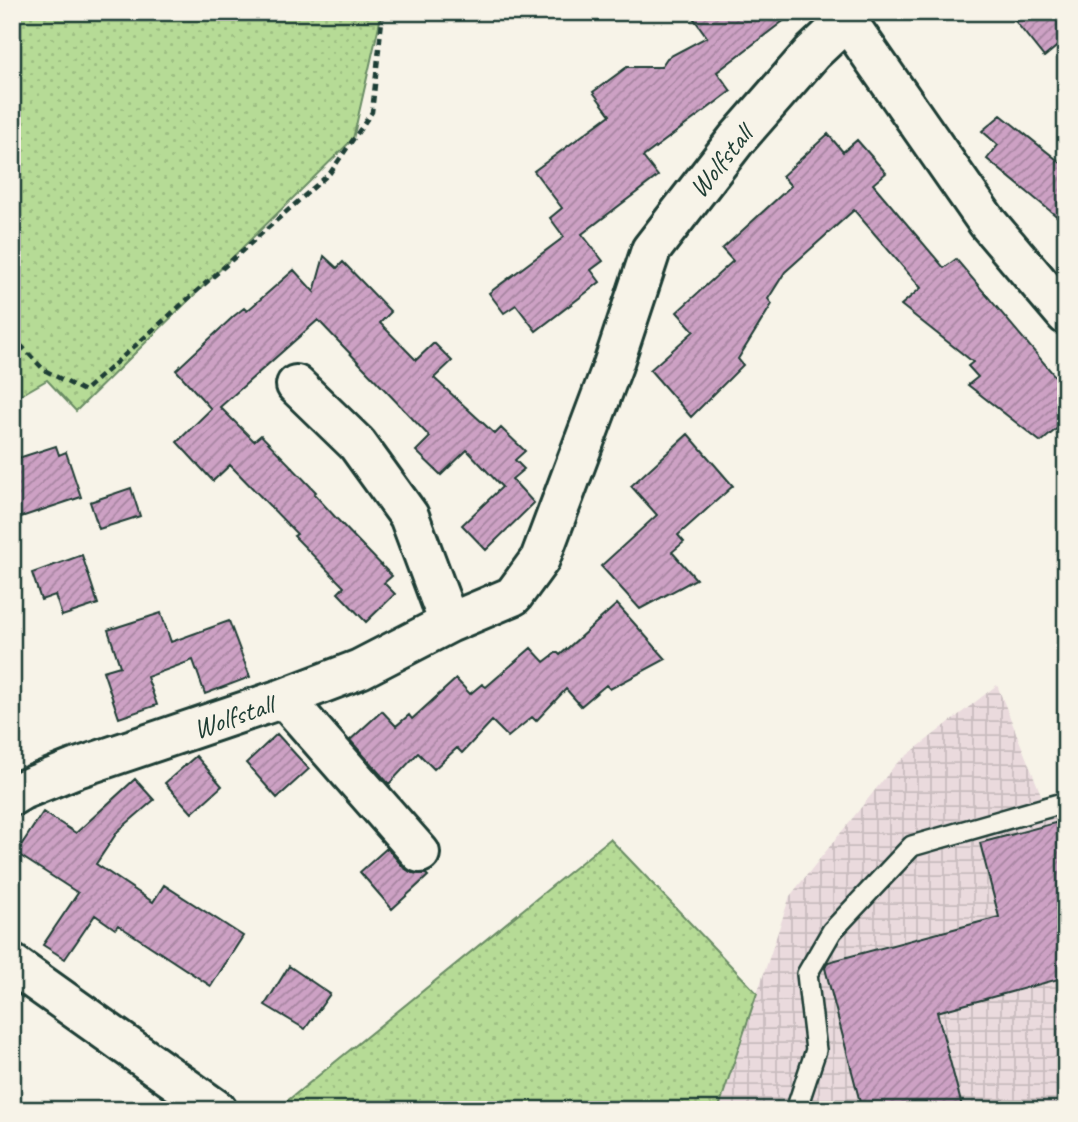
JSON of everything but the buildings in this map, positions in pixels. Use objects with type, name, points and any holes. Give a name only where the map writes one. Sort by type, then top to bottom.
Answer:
[{"type":"street","name":"Wolfstall","points":[[15,787],[284,698],[360,669],[449,623],[513,596],[540,559],[613,365],[651,250],[736,140],[843,16],[987,222],[1066,315]]},
{"type":"street","points":[[296,385],[357,444],[409,516],[449,623]]},
{"type":"street","points":[[284,698],[420,853]]},
{"type":"street","points":[[12,964],[217,1110]]},
{"type":"lane","points":[[796,1110],[816,1050],[807,974],[832,931],[912,846],[1066,802]]},
{"type":"path","points":[[12,336],[44,370],[84,391],[330,173],[372,112],[383,12]]},
{"type":"shaded area","points":[[997,685],[1042,797],[1066,791],[1066,1110],[718,1110],[790,896],[896,764]]},
{"type":"green space","points":[[12,12],[382,12],[353,139],[76,411],[47,380],[12,400]]},
{"type":"green space","points":[[610,839],[757,993],[718,1110],[276,1110]]}]
